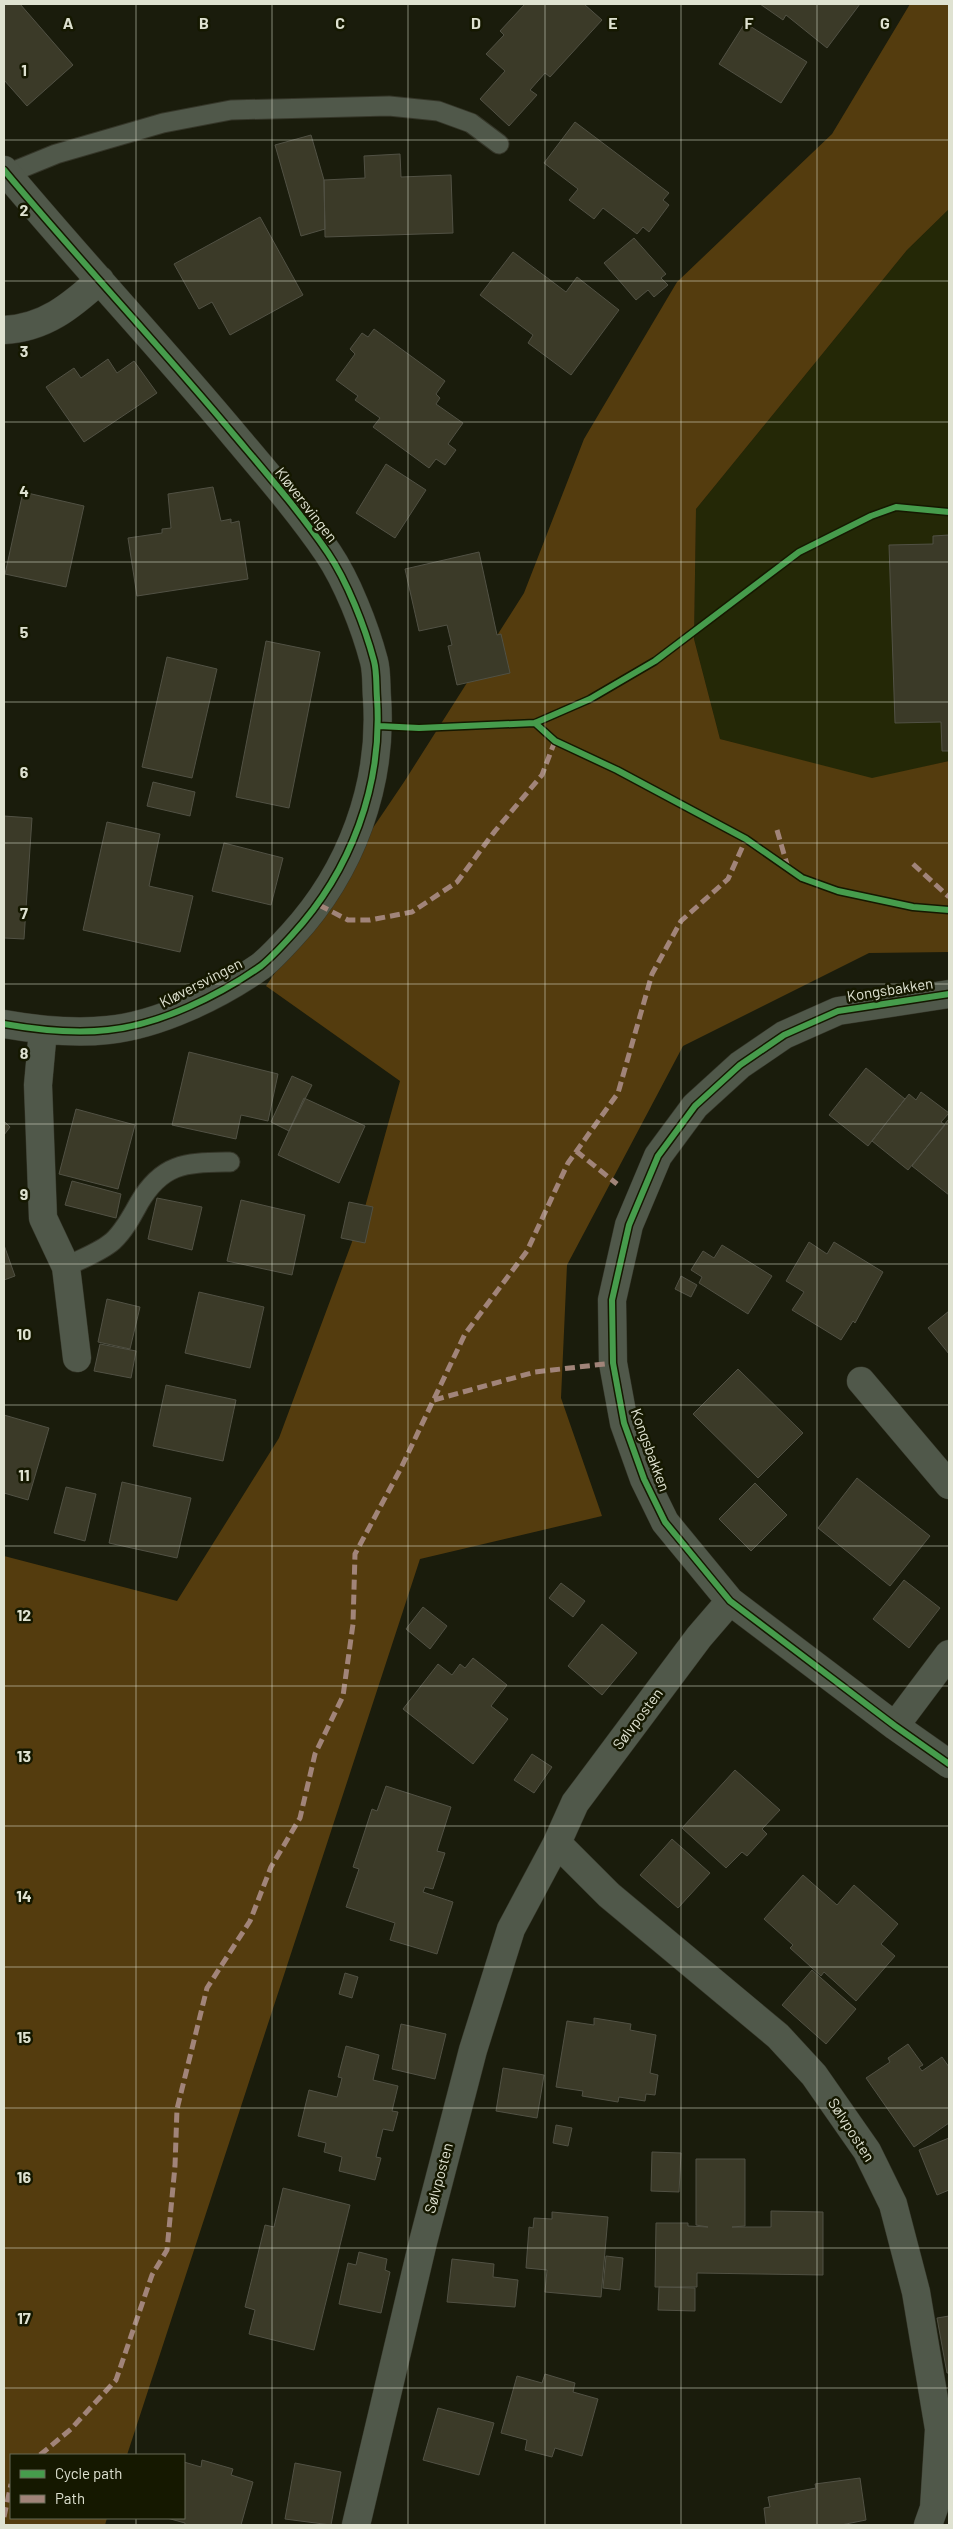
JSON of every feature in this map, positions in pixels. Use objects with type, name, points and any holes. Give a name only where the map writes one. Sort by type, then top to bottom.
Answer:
[{"type":"street","name":"Kløversvingen","points":[[4,1024],[43,1030],[110,1030],[150,1021],[230,986],[264,964],[319,905],[349,848],[365,810],[371,788],[378,735],[374,663],[360,622],[329,555],[281,492],[217,414],[5,172]]},
{"type":"street","points":[[4,330],[40,322],[63,312],[100,280]]},
{"type":"street","name":"Kongsbakken","points":[[949,994],[838,1011],[784,1035],[740,1065],[695,1106],[658,1156],[629,1225],[612,1300],[613,1362],[624,1423],[644,1480],[665,1522],[730,1601],[895,1726],[949,1764]]},
{"type":"street","points":[[43,1030],[38,1085],[43,1218],[66,1267],[77,1358]]},
{"type":"street","points":[[861,1381],[949,1485]]},
{"type":"street","name":"Sølvposten","points":[[356,2525],[422,2242],[473,2050],[511,1930],[557,1843],[575,1803],[699,1638],[730,1601]]},
{"type":"street","points":[[895,1726],[949,1654]]},
{"type":"street","name":"Sølvposten","points":[[557,1843],[610,1895],[778,2036],[814,2075],[866,2151],[894,2204],[916,2292],[938,2429],[934,2508],[928,2525]]},
{"type":"lane","points":[[5,172],[56,154],[163,123],[231,110],[389,106],[438,111],[471,123],[498,144]]},
{"type":"lane","points":[[66,1267],[112,1242],[132,1216],[148,1187],[160,1175],[178,1166],[230,1162]]},
{"type":"shaded area","points":[[910,4],[949,4],[949,209],[907,250],[696,509],[694,639],[720,739],[872,778],[949,761],[949,952],[869,953],[683,1046],[567,1265],[561,1398],[602,1516],[420,1559],[127,2454],[10,2454],[10,2519],[107,2519],[105,2525],[4,2525],[4,1556],[177,1601],[279,1438],[365,1207],[400,1081],[266,986],[404,782],[524,593],[584,439],[677,282],[832,134]]},
{"type":"shaded area","points":[[949,209],[949,761],[872,779],[720,739],[694,639],[696,509],[907,250]]},
{"type":"building","points":[[4,4],[20,4],[73,65],[27,106],[4,80]]},
{"type":"building","points":[[525,4],[584,4],[602,20],[550,77],[545,73],[530,90],[537,95],[509,126],[480,99],[505,71],[486,54],[504,35],[500,31]]},
{"type":"building","points":[[760,4],[860,4],[827,48],[786,15],[783,20]]},
{"type":"building","points":[[745,23],[807,62],[781,103],[719,64]]},
{"type":"building","points":[[575,122],[669,193],[663,200],[669,205],[649,232],[643,227],[637,234],[603,208],[594,219],[569,200],[578,189],[544,163]]},
{"type":"building","points":[[311,135],[324,180],[325,229],[301,236],[275,145]]},
{"type":"building","points":[[400,154],[401,177],[451,175],[453,233],[325,237],[324,180],[365,178],[364,156]]},
{"type":"building","points":[[260,217],[303,295],[230,335],[212,302],[199,309],[174,264]]},
{"type":"building","points":[[634,238],[666,274],[661,278],[668,285],[654,297],[648,290],[636,300],[604,263]]},
{"type":"building","points":[[513,252],[566,292],[577,277],[619,310],[571,375],[528,343],[533,335],[480,295]]},
{"type":"building","points":[[374,329],[445,381],[436,394],[440,398],[436,404],[463,423],[448,444],[456,450],[445,465],[436,459],[429,468],[373,427],[380,418],[355,400],[358,396],[336,380],[355,354],[350,349],[362,333],[368,337]]},
{"type":"building","points":[[108,359],[117,373],[134,361],[157,393],[84,442],[46,387],[74,368],[81,378]]},
{"type":"building","points":[[386,464],[426,490],[395,538],[356,513]]},
{"type":"building","points":[[213,487],[221,521],[231,519],[231,523],[239,521],[248,579],[137,596],[128,538],[162,533],[162,529],[171,528],[168,494]]},
{"type":"building","points":[[23,492],[84,506],[66,587],[5,574]]},
{"type":"building","points":[[949,535],[949,751],[942,751],[941,722],[895,723],[889,545],[933,544],[933,536]]},
{"type":"building","points":[[479,552],[497,635],[501,634],[510,673],[457,685],[448,646],[452,645],[447,625],[419,631],[405,569]]},
{"type":"building","points":[[266,641],[320,652],[289,808],[236,797]]},
{"type":"building","points":[[167,657],[217,669],[192,778],[142,767]]},
{"type":"building","points":[[153,782],[195,792],[190,816],[147,806]]},
{"type":"building","points":[[4,816],[32,818],[24,939],[4,938]]},
{"type":"building","points":[[107,822],[160,834],[149,886],[193,896],[180,952],[83,930]]},
{"type":"building","points":[[224,843],[283,858],[271,905],[212,891]]},
{"type":"building","points":[[189,1052],[278,1074],[268,1121],[241,1115],[236,1139],[172,1125]]},
{"type":"building","points":[[866,1068],[905,1099],[868,1146],[829,1115]]},
{"type":"building","points":[[292,1076],[312,1085],[289,1131],[271,1122]]},
{"type":"building","points":[[921,1092],[949,1113],[941,1122],[945,1125],[908,1170],[872,1141],[909,1094],[916,1100]]},
{"type":"building","points":[[304,1098],[365,1126],[339,1183],[278,1155]]},
{"type":"building","points":[[76,1109],[135,1125],[118,1189],[59,1174]]},
{"type":"building","points":[[949,1120],[949,1195],[912,1166]]},
{"type":"building","points":[[4,1121],[10,1127],[4,1135]]},
{"type":"building","points":[[72,1181],[121,1194],[116,1218],[65,1205]]},
{"type":"building","points":[[157,1198],[202,1207],[192,1250],[148,1239]]},
{"type":"building","points":[[241,1200],[305,1215],[292,1275],[227,1261]]},
{"type":"building","points":[[349,1202],[373,1207],[365,1243],[341,1238]]},
{"type":"building","points":[[809,1242],[827,1254],[834,1242],[883,1272],[855,1323],[853,1321],[841,1340],[792,1310],[804,1292],[786,1281]]},
{"type":"building","points":[[4,1245],[15,1276],[4,1280]]},
{"type":"building","points":[[722,1245],[772,1276],[748,1314],[699,1283],[702,1277],[691,1270],[703,1251],[714,1258]]},
{"type":"building","points":[[681,1276],[697,1285],[691,1297],[675,1289]]},
{"type":"building","points":[[199,1292],[264,1307],[250,1368],[185,1353]]},
{"type":"building","points":[[107,1299],[140,1307],[130,1349],[98,1342]]},
{"type":"building","points":[[949,1311],[949,1354],[928,1328]]},
{"type":"building","points":[[100,1344],[136,1351],[131,1378],[94,1371]]},
{"type":"building","points":[[738,1369],[803,1433],[758,1478],[693,1414]]},
{"type":"building","points":[[166,1385],[236,1400],[223,1461],[153,1446]]},
{"type":"building","points":[[4,1415],[49,1428],[28,1500],[4,1493]]},
{"type":"building","points":[[857,1478],[930,1536],[890,1586],[818,1528]]},
{"type":"building","points":[[122,1482],[191,1498],[177,1558],[109,1543]]},
{"type":"building","points":[[755,1483],[787,1515],[751,1551],[719,1519]]},
{"type":"building","points":[[66,1487],[96,1494],[85,1541],[54,1533]]},
{"type":"building","points":[[904,1580],[940,1608],[909,1648],[873,1619]]},
{"type":"building","points":[[561,1583],[585,1601],[573,1617],[549,1598]]},
{"type":"building","points":[[423,1607],[447,1626],[430,1649],[406,1629]]},
{"type":"building","points":[[602,1624],[637,1653],[602,1695],[568,1666]]},
{"type":"building","points":[[473,1658],[507,1685],[491,1706],[508,1719],[473,1764],[403,1709],[438,1664],[452,1675],[460,1664],[465,1668]]},
{"type":"building","points":[[532,1754],[552,1767],[534,1793],[514,1780]]},
{"type":"building","points":[[735,1770],[780,1810],[762,1829],[767,1834],[747,1856],[742,1852],[726,1868],[682,1828]]},
{"type":"building","points":[[386,1786],[451,1807],[437,1851],[445,1853],[433,1889],[425,1887],[423,1892],[453,1902],[437,1954],[390,1940],[395,1923],[346,1907],[359,1869],[353,1867],[372,1809],[377,1811]]},
{"type":"building","points":[[672,1839],[710,1873],[678,1908],[640,1875]]},
{"type":"building","points":[[803,1875],[837,1905],[854,1885],[898,1924],[881,1944],[895,1956],[856,2001],[824,1972],[821,1976],[790,1948],[793,1945],[764,1919]]},
{"type":"building","points":[[812,1970],[856,2009],[826,2044],[782,2005]]},
{"type":"building","points":[[345,1973],[358,1977],[352,1998],[339,1994]]},
{"type":"building","points":[[594,2018],[631,2024],[630,2030],[656,2035],[650,2073],[658,2075],[655,2095],[646,2094],[645,2101],[619,2097],[618,2102],[582,2096],[583,2091],[556,2087],[567,2021],[594,2025]]},
{"type":"building","points":[[401,2024],[446,2034],[435,2079],[392,2069]]},
{"type":"building","points":[[908,2044],[923,2065],[919,2067],[922,2071],[942,2057],[949,2067],[949,2123],[914,2147],[866,2078],[890,2062],[888,2058]]},
{"type":"building","points":[[346,2046],[379,2055],[373,2080],[398,2086],[392,2111],[398,2112],[393,2131],[383,2129],[376,2157],[381,2158],[375,2180],[339,2171],[342,2157],[324,2152],[326,2143],[298,2136],[309,2090],[337,2097],[342,2078],[338,2077]]},
{"type":"building","points":[[503,2068],[544,2075],[537,2118],[496,2111]]},
{"type":"building","points":[[556,2125],[572,2128],[568,2146],[553,2143]]},
{"type":"building","points":[[949,2138],[949,2190],[937,2195],[919,2150]]},
{"type":"building","points":[[652,2152],[681,2153],[679,2192],[651,2191]]},
{"type":"building","points":[[696,2159],[745,2159],[745,2226],[732,2227],[771,2227],[771,2211],[823,2212],[823,2275],[697,2273],[697,2287],[655,2287],[656,2223],[688,2223],[688,2226],[708,2227],[696,2225]]},
{"type":"building","points":[[283,2188],[350,2205],[314,2350],[249,2334],[255,2310],[245,2307],[265,2225],[274,2227]]},
{"type":"building","points":[[552,2212],[608,2217],[601,2297],[545,2292],[547,2270],[526,2268],[529,2227],[533,2228],[534,2218],[552,2219]]},
{"type":"building","points":[[359,2252],[387,2259],[385,2270],[390,2272],[381,2313],[339,2304],[348,2263],[356,2265]]},
{"type":"building","points":[[606,2256],[623,2258],[620,2290],[603,2288]]},
{"type":"building","points":[[452,2259],[494,2264],[493,2277],[518,2280],[515,2307],[447,2302]]},
{"type":"building","points":[[659,2287],[695,2288],[695,2311],[658,2310]]},
{"type":"building","points":[[949,2316],[949,2373],[947,2373],[937,2318]]},
{"type":"building","points":[[545,2374],[575,2383],[573,2392],[598,2399],[582,2456],[555,2448],[552,2457],[525,2450],[527,2440],[501,2433],[517,2376],[542,2383]]},
{"type":"building","points":[[438,2408],[494,2423],[479,2475],[423,2460]]},
{"type":"building","points":[[202,2460],[233,2469],[231,2475],[253,2482],[241,2525],[185,2525],[185,2523],[171,2519],[185,2519],[185,2462],[201,2467]]},
{"type":"building","points":[[295,2463],[341,2472],[331,2525],[285,2519]]},
{"type":"building","points":[[860,2478],[866,2520],[841,2525],[766,2525],[764,2508],[770,2507],[768,2497],[816,2488],[815,2484]]},
{"type":"marked path","points":[[319,905],[348,920],[370,920],[412,912],[457,882],[495,831],[542,775],[555,741]]},
{"type":"marked path","points":[[777,830],[788,868]]},
{"type":"marked path","points":[[41,2454],[71,2429],[116,2380],[152,2275],[167,2250],[175,2166],[177,2109],[207,1988],[250,1921],[271,1867],[300,1818],[315,1754],[343,1696],[353,1624],[355,1554],[401,1468],[465,1334],[527,1251],[568,1163],[618,1093],[652,974],[681,921],[728,879],[746,839]]},
{"type":"marked path","points":[[913,864],[949,897]]},
{"type":"marked path","points":[[576,1151],[617,1184]]},
{"type":"marked path","points":[[434,1400],[535,1372],[613,1363]]},
{"type":"marked path","points":[[4,2517],[10,2489]]},
{"type":"cycle path","points":[[4,170],[207,402],[283,493],[328,553],[355,605],[374,661],[376,670],[377,731],[375,763],[368,794],[359,825],[346,855],[331,883],[313,910],[292,935],[261,966],[208,998],[168,1015],[128,1027],[95,1031],[69,1031],[43,1030],[4,1024]]},
{"type":"cycle path","points":[[379,726],[419,728],[535,723],[590,699],[655,661],[799,552],[871,516],[896,507],[949,512]]},
{"type":"cycle path","points":[[535,723],[555,741],[617,770],[746,839],[802,878],[838,891],[913,907],[949,910]]},
{"type":"cycle path","points":[[949,994],[838,1011],[784,1035],[740,1065],[695,1106],[658,1156],[629,1225],[612,1300],[613,1363],[624,1423],[644,1479],[665,1522],[730,1601],[895,1726],[949,1764]]}]
